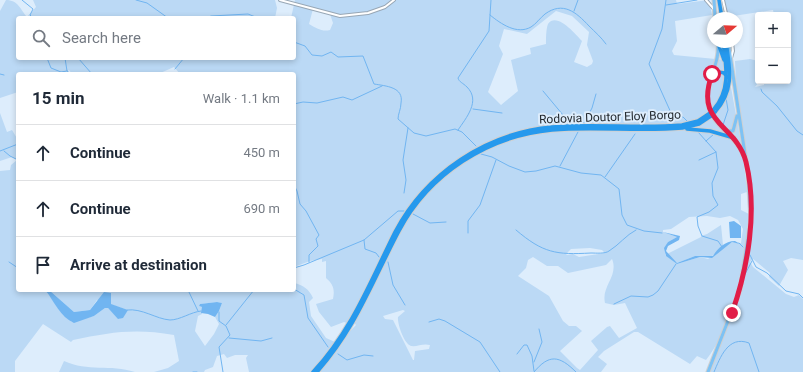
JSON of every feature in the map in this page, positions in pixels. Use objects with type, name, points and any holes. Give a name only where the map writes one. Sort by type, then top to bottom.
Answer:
[{"type":"highway","points":[[718,0],[721,12]]},
{"type":"highway","points":[[720,48],[727,68]]},
{"type":"highway","name":"Rodovia Doutor Eloy Borgo","points":[[715,110],[723,95],[727,78],[726,48]]},
{"type":"highway","name":"Rodovia Doutor Eloy Borgo","points":[[317,372],[338,346],[359,313],[396,238],[411,212],[434,184],[463,161],[500,142],[541,131],[565,129],[682,128],[696,125],[715,110],[728,93],[731,73],[727,48]]},
{"type":"highway","points":[[711,78],[714,74],[720,72],[725,74],[727,78]]},
{"type":"highway","name":"Rodovia Doutor Eloy Borgo","points":[[313,372],[335,345],[353,318],[396,231],[409,210],[432,182],[461,158],[499,139],[534,129],[565,126],[682,125],[698,121],[710,115]]},
{"type":"highway","points":[[682,128],[710,131],[734,138]]},
{"type":"main road","points":[[714,12],[718,0]]},
{"type":"main road","points":[[718,48],[718,58],[711,78],[708,93],[708,106],[714,118],[734,138],[746,162]]},
{"type":"main road","points":[[708,372],[732,313],[744,270],[751,219],[746,162],[731,58],[728,48]]},
{"type":"main road","points":[[726,131],[733,131],[738,110]]},
{"type":"street","points":[[280,0],[340,16],[368,13],[385,6],[394,0]]},
{"type":"street","points":[[706,0],[714,9]]},
{"type":"street","points":[[718,0],[724,12]]},
{"type":"street","points":[[731,58],[733,48]]},
{"type":"shaded area","points":[[6,0],[16,3],[26,16],[16,16],[16,60],[296,60],[296,16],[291,16],[295,0],[676,0],[677,4],[709,0],[711,12],[707,12],[707,16],[675,21],[677,41],[672,51],[674,55],[726,60],[743,153],[747,192],[741,194],[741,210],[749,214],[742,271],[732,309],[725,328],[706,360],[697,356],[690,364],[638,332],[634,332],[604,351],[598,357],[607,364],[601,372],[249,372],[246,358],[248,355],[235,355],[227,358],[224,354],[217,356],[213,367],[205,370],[204,372],[154,372],[168,368],[179,361],[174,335],[135,331],[86,337],[73,340],[71,342],[43,324],[15,361],[15,372],[0,372],[0,171],[10,170],[11,165],[16,161],[16,292],[46,292],[60,311],[72,322],[94,316],[105,308],[108,308],[119,319],[128,310],[97,300],[90,310],[74,312],[51,292],[296,292],[296,284],[310,292],[313,298],[309,302],[311,316],[326,338],[335,342],[346,335],[356,325],[354,323],[349,324],[344,322],[331,327],[319,312],[316,304],[333,299],[334,295],[333,287],[326,278],[326,261],[322,262],[322,259],[310,261],[296,266],[296,72],[178,72],[174,67],[163,72],[70,72],[69,70],[66,72],[16,72],[16,93],[0,98],[0,11]],"holes":[[[313,9],[330,14],[333,23],[330,30],[319,29],[309,24]],[[556,11],[572,16],[589,32],[587,45],[593,61],[592,64],[587,67],[574,62],[582,41],[561,22],[556,20],[552,21],[547,26],[546,44],[530,48],[531,54],[511,60],[518,91],[501,105],[488,92],[503,54],[499,46],[504,29],[527,34]],[[707,216],[720,218],[730,216],[738,220],[743,229],[741,243],[732,242],[708,259],[700,257],[677,264],[665,255],[668,242],[677,237],[663,232],[663,230],[671,229],[689,217]],[[590,248],[602,250],[605,253],[579,257],[573,254],[566,254],[571,249]],[[533,257],[547,266],[558,266],[568,273],[606,265],[612,259],[614,265],[612,276],[605,291],[605,303],[614,305],[625,303],[637,328],[619,338],[610,326],[607,327],[591,341],[598,350],[580,370],[577,368],[560,351],[582,331],[576,326],[569,326],[563,321],[549,296],[518,276],[526,268],[528,260]],[[217,302],[222,303],[215,317],[219,324],[205,346],[195,331],[198,316],[202,314],[202,307],[199,306],[200,304]],[[403,310],[405,311],[398,317],[398,320],[402,333],[408,344],[411,346],[425,344],[430,345],[429,349],[415,351],[414,360],[393,320],[385,319],[383,316]]]},
{"type":"shaded area","points":[[33,0],[275,0],[277,8],[275,16],[28,16],[36,7]]},
{"type":"shaded area","points":[[723,0],[803,0],[803,260],[791,258],[783,261],[788,270],[779,286],[769,277],[770,273],[753,259],[750,262],[753,267],[786,294],[794,297],[799,295],[803,299],[803,372],[710,372],[728,326],[742,281],[750,234],[750,184],[747,153],[737,92],[735,61],[750,59],[755,60],[755,84],[757,84],[755,87],[764,84],[791,84],[791,12],[773,12],[773,10],[743,15],[743,12],[726,12]]},
{"type":"shaded area","points":[[0,113],[7,132],[12,130],[16,137],[16,159],[12,157],[0,161]]},
{"type":"shaded area","points":[[721,225],[723,245],[713,256],[695,256],[677,263],[667,254],[707,234]]},
{"type":"shaded area","points":[[64,361],[82,366],[117,368],[135,372],[59,372]]},
{"type":"water","points":[[734,221],[741,226],[741,238],[730,238],[729,222]]},
{"type":"water","points":[[663,232],[680,236],[679,240],[668,246],[666,251],[677,263],[695,256],[713,256],[720,248],[731,241],[735,241],[740,244],[732,242],[712,258],[700,257],[677,264],[666,256],[664,248],[668,242],[677,237]]},
{"type":"water","points":[[46,292],[51,292],[74,312],[90,310],[104,292],[111,293],[111,304],[128,310],[123,318],[118,319],[108,308],[105,308],[94,316],[74,323],[61,313]]},
{"type":"water","points":[[217,302],[222,303],[215,317],[201,313],[202,307],[199,306],[200,304]]},
{"type":"waterway","points":[[22,0],[33,9],[30,15],[31,16]]},
{"type":"waterway","points":[[136,0],[147,3],[165,16]]},
{"type":"waterway","points":[[458,130],[471,109],[473,98],[471,92],[459,81],[458,78],[489,31],[491,0]]},
{"type":"waterway","points":[[574,11],[578,0]]},
{"type":"waterway","points":[[666,0],[662,29],[649,64],[672,115],[683,117],[689,123]]},
{"type":"waterway","points":[[666,5],[697,0]]},
{"type":"waterway","points":[[490,15],[504,25],[520,30],[531,27],[545,14],[552,10],[563,8],[579,16],[606,44]]},
{"type":"waterway","points":[[211,16],[248,14],[253,16]]},
{"type":"waterway","points":[[296,43],[305,46],[312,55],[322,56],[331,52],[338,57],[363,56],[374,84],[393,88],[400,94],[401,105],[398,119],[414,133],[426,136],[455,129],[462,132],[476,146]]},
{"type":"waterway","points":[[48,60],[51,68],[61,72]]},
{"type":"waterway","points":[[65,60],[68,72]]},
{"type":"waterway","points":[[80,60],[90,72]]},
{"type":"waterway","points":[[175,69],[182,60]]},
{"type":"waterway","points":[[61,72],[67,71]]},
{"type":"waterway","points":[[0,74],[4,75]]},
{"type":"waterway","points":[[296,104],[303,102],[317,103],[343,97],[352,100],[382,86]]},
{"type":"waterway","points":[[761,89],[797,131],[803,135]]},
{"type":"waterway","points":[[543,91],[568,121],[582,121],[584,123],[592,108],[596,94]]},
{"type":"waterway","points":[[723,125],[728,110],[726,98]]},
{"type":"waterway","points":[[473,109],[502,113]]},
{"type":"waterway","points":[[642,122],[645,114]]},
{"type":"waterway","points":[[404,193],[406,180],[403,160],[408,128]]},
{"type":"waterway","points":[[560,166],[578,132]]},
{"type":"waterway","points":[[698,132],[716,152],[718,168],[712,183],[713,196],[718,205],[709,212],[697,217],[698,226],[702,236],[718,241],[722,247]]},
{"type":"waterway","points":[[605,177],[635,134]]},
{"type":"waterway","points":[[706,141],[714,134]]},
{"type":"waterway","points":[[0,151],[16,145]]},
{"type":"waterway","points":[[4,151],[16,159]]},
{"type":"waterway","points":[[699,160],[716,152]]},
{"type":"waterway","points":[[481,154],[492,157],[525,172],[555,166],[581,173],[601,175],[619,189],[622,215],[627,225],[644,231],[662,233]]},
{"type":"waterway","points":[[468,233],[468,221],[480,205],[496,160]]},
{"type":"waterway","points":[[296,189],[300,204],[306,211],[319,235],[316,239],[318,246],[309,255],[309,262]]},
{"type":"waterway","points":[[296,267],[364,240],[398,211],[404,211]]},
{"type":"waterway","points":[[413,214],[430,223],[446,222]]},
{"type":"waterway","points":[[516,230],[534,244],[542,248],[559,253],[579,254],[607,252],[636,230]]},
{"type":"waterway","points":[[364,240],[365,249],[376,253],[379,257]]},
{"type":"waterway","points":[[739,243],[743,247]]},
{"type":"waterway","points":[[750,255],[756,267],[767,273],[786,291],[799,294],[803,298]]},
{"type":"waterway","points":[[743,278],[752,261]]},
{"type":"waterway","points":[[9,262],[16,267]]},
{"type":"waterway","points":[[388,262],[393,285],[405,305]]},
{"type":"waterway","points":[[614,304],[631,296],[648,297],[653,295],[658,291],[676,264]]},
{"type":"waterway","points":[[296,290],[304,295],[308,318],[328,347]]},
{"type":"waterway","points":[[189,292],[198,311]]},
{"type":"waterway","points":[[226,325],[252,292]]},
{"type":"waterway","points":[[727,327],[735,306]]},
{"type":"waterway","points":[[127,310],[144,312],[159,318],[170,320],[178,319],[201,311]]},
{"type":"waterway","points":[[219,312],[219,321],[226,326],[230,335],[219,347],[223,372]]},
{"type":"waterway","points":[[429,322],[439,319],[445,321],[480,342],[500,372]]},
{"type":"waterway","points":[[534,362],[542,342],[539,329]]},
{"type":"waterway","points":[[229,338],[261,341],[272,338]]},
{"type":"waterway","points":[[714,372],[726,349],[730,345],[742,341],[749,343],[759,372]]},
{"type":"waterway","points":[[517,354],[524,345],[527,345],[532,356],[534,371]]},
{"type":"waterway","points":[[338,354],[347,360],[364,355],[373,356]]},
{"type":"waterway","points":[[534,372],[544,362],[554,359],[564,362],[576,372]]},
{"type":"route","points":[[712,74],[707,98],[708,106],[711,114],[734,138],[740,148],[746,162],[750,201],[751,219],[745,265],[740,290],[732,313]]}]
